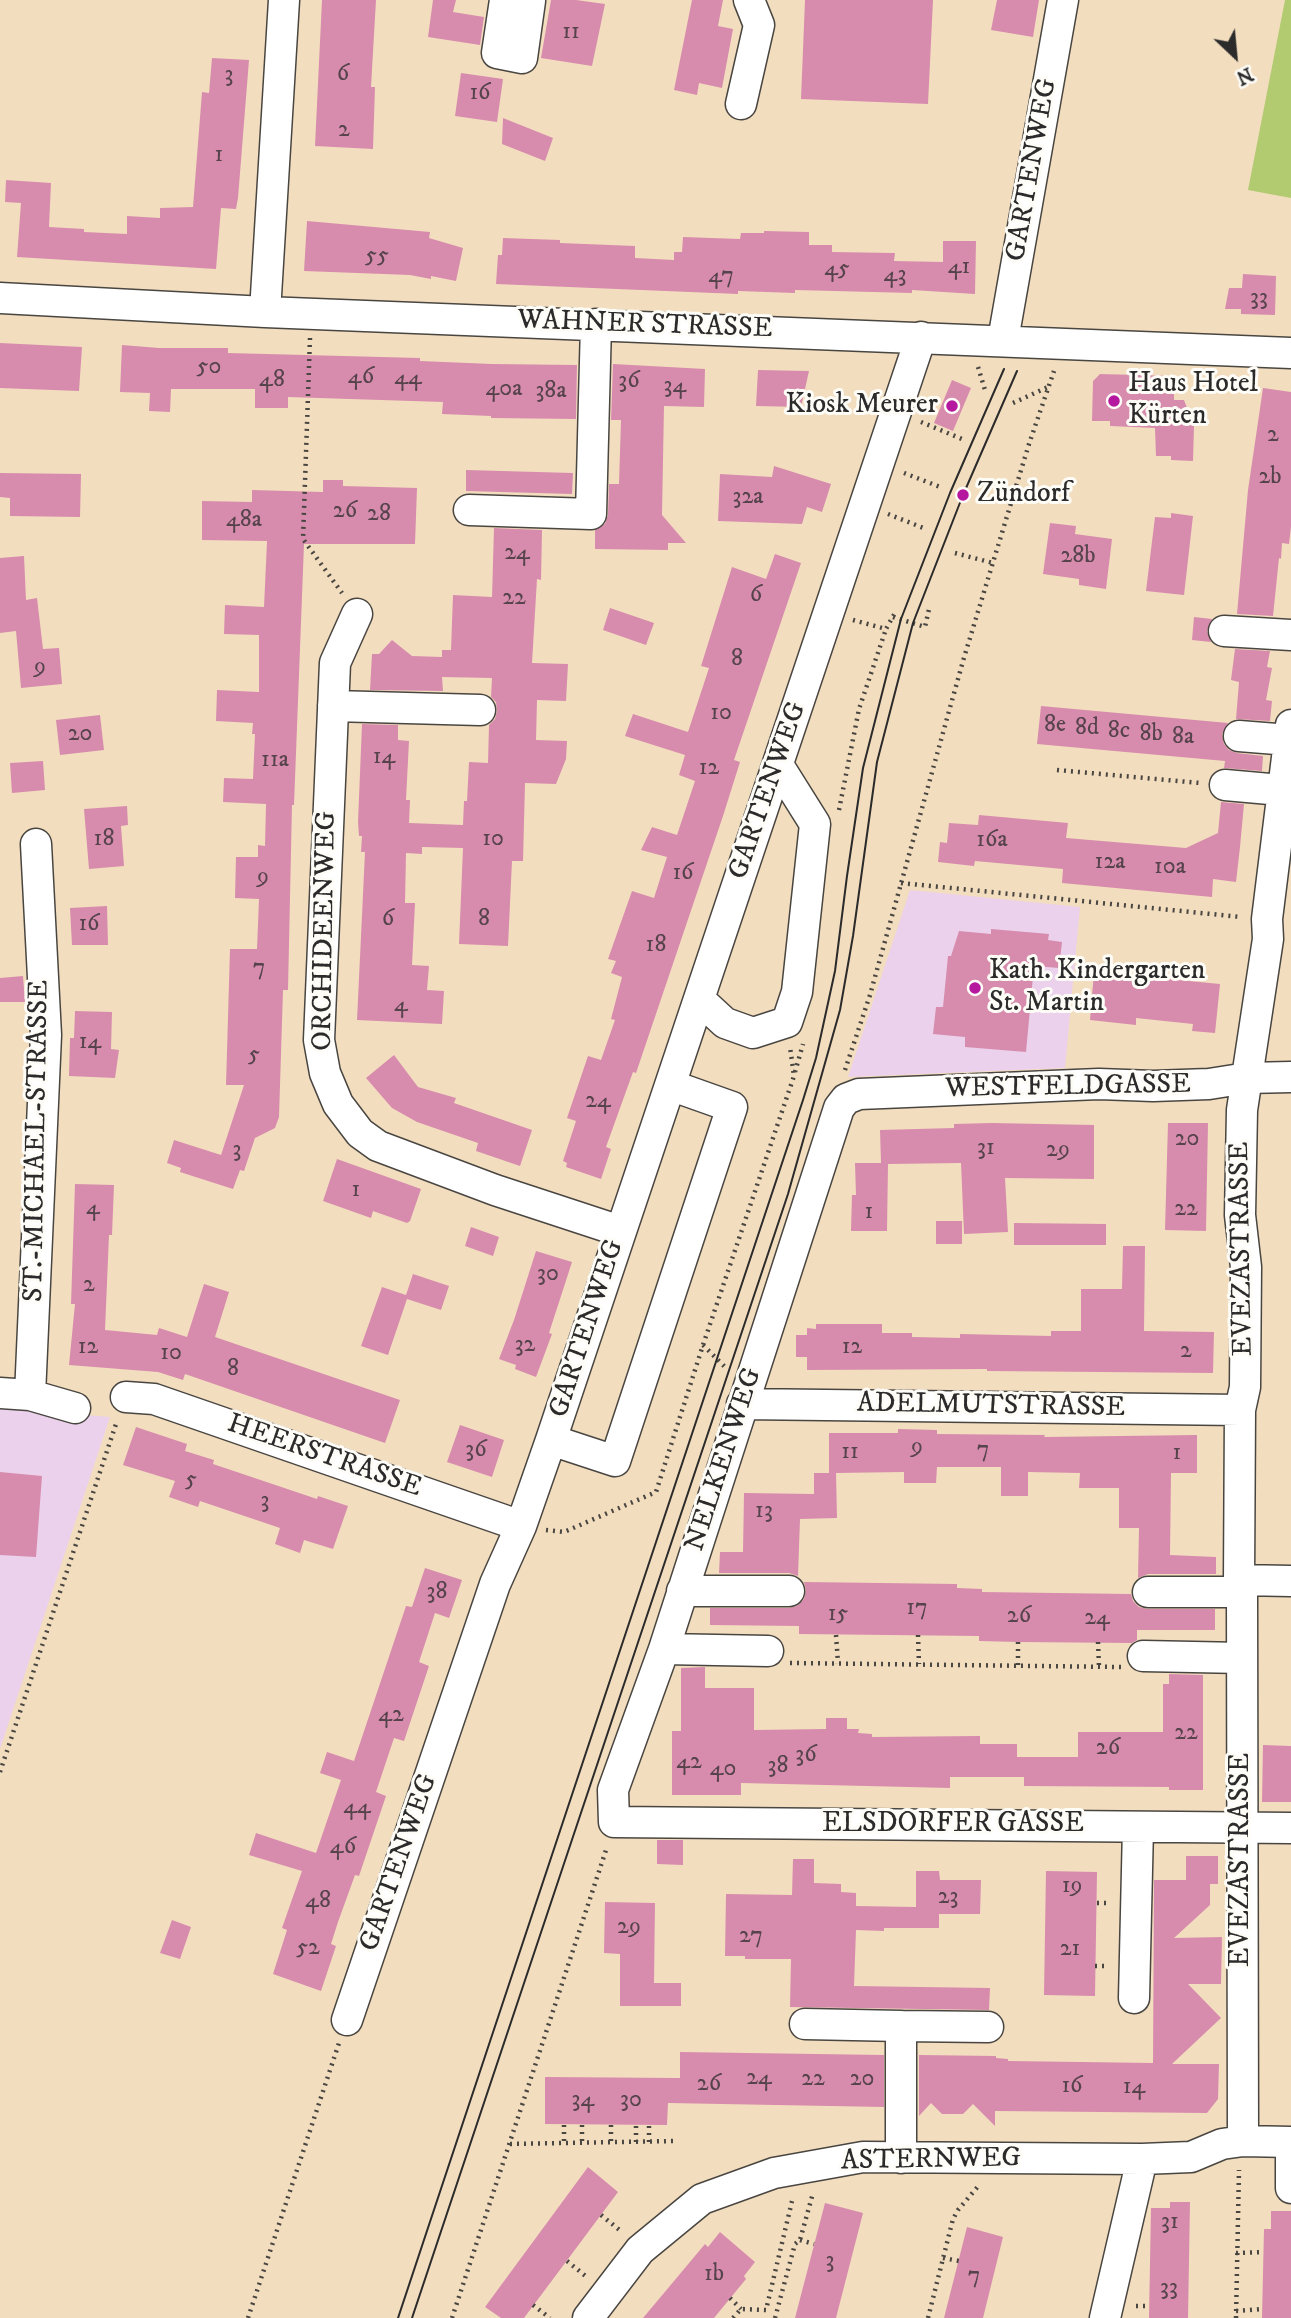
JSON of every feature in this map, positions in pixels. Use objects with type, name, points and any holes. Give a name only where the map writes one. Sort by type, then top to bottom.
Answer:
[{"type":"street","points":[[265,312],[284,0]]},
{"type":"street","points":[[505,0],[497,53],[522,58],[530,1],[524,0]]},
{"type":"street","points":[[741,104],[759,25],[749,0]]},
{"type":"street","name":"GARTENWEG","points":[[1003,340],[1063,0]]},
{"type":"street","name":"WAHNER STRASSE","points":[[0,298],[265,312],[1291,353]]},
{"type":"street","points":[[469,510],[591,514],[596,324]]},
{"type":"street","name":"GARTENWEG","points":[[347,2021],[495,1584],[521,1526],[551,1440],[921,337]]},
{"type":"street","name":"ORCHIDEENWEG","points":[[357,614],[335,663],[319,1040],[325,1073],[338,1104],[360,1133],[378,1146],[495,1190],[620,1231]]},
{"type":"street","points":[[1224,631],[1291,635]]},
{"type":"street","points":[[333,706],[480,710]]},
{"type":"street","points":[[1239,736],[1290,733]]},
{"type":"street","name":"EVEZASTRASSE","points":[[1243,2141],[1240,1410],[1245,1387],[1246,1267],[1240,1215],[1242,1110],[1268,939],[1267,919],[1290,733]]},
{"type":"street","points":[[699,999],[725,1023],[753,1033],[787,1023],[797,992],[816,824],[778,765]]},
{"type":"street","points":[[1225,785],[1282,790]]},
{"type":"street","name":"ST.-MICHAEL-STRASSE","points":[[30,1395],[47,1035],[36,844]]},
{"type":"street","name":"WESTFELDGASSE","points":[[846,1099],[859,1094],[1098,1084],[1209,1084],[1247,1078],[1291,1077]]},
{"type":"street","points":[[551,1440],[615,1461],[732,1107],[670,1085]]},
{"type":"street","name":"NELKENWEG","points":[[611,1833],[613,1790],[664,1649],[839,1108],[846,1099]]},
{"type":"street","points":[[0,1393],[30,1395],[75,1408]]},
{"type":"street","name":"HEERSTRASSE","points":[[125,1397],[155,1399],[521,1526]]},
{"type":"street","name":"ADELMUTSTRASSE","points":[[742,1404],[1240,1410]]},
{"type":"street","points":[[1148,1592],[1291,1581]]},
{"type":"street","points":[[682,1591],[789,1591]]},
{"type":"street","points":[[664,1649],[768,1651]]},
{"type":"street","points":[[1143,1656],[1242,1658]]},
{"type":"street","points":[[1134,1997],[1138,1827]]},
{"type":"street","name":"ELSDORFER GASSE","points":[[611,1833],[1138,1827],[1291,1828]]},
{"type":"street","points":[[805,2024],[988,2027]]},
{"type":"street","points":[[901,2026],[901,2158]]},
{"type":"street","name":"ASTERNWEG","points":[[589,2318],[640,2250],[702,2199],[768,2175],[863,2157],[1142,2159],[1191,2157],[1222,2144],[1243,2141],[1291,2142]]},
{"type":"street","points":[[1291,2142],[1291,2188]]},
{"type":"street","points":[[1105,2318],[1142,2159]]},
{"type":"path","points":[[311,313],[303,539],[357,614]]},
{"type":"path","points":[[846,1099],[843,1075],[870,995],[945,723],[993,563],[1064,344]]},
{"type":"path","points":[[1013,403],[1049,387]]},
{"type":"path","points":[[896,412],[962,439]]},
{"type":"path","points":[[879,463],[943,488]]},
{"type":"path","points":[[864,505],[926,529]]},
{"type":"path","points":[[955,553],[993,563]]},
{"type":"path","points":[[893,617],[925,627],[929,609]]},
{"type":"path","points":[[829,611],[886,629],[897,611]]},
{"type":"path","points":[[1057,770],[1225,785]]},
{"type":"path","points":[[901,883],[1267,919]]},
{"type":"path","points":[[521,1526],[564,1532],[656,1492],[794,1076],[787,1023]]},
{"type":"path","points":[[0,1772],[125,1397]]},
{"type":"path","points":[[836,1635],[838,1663]]},
{"type":"path","points":[[918,1636],[919,1664]]},
{"type":"path","points":[[1018,1642],[1018,1665]]},
{"type":"path","points":[[1098,1642],[1099,1667]]},
{"type":"path","points":[[768,1651],[782,1663],[1136,1667],[1143,1656]]},
{"type":"path","points":[[452,2318],[611,1833]]},
{"type":"path","points":[[1097,1903],[1111,1903]]},
{"type":"path","points":[[1096,1966],[1110,1966]]},
{"type":"path","points":[[248,2318],[347,2021]]},
{"type":"path","points":[[564,2124],[564,2143]]},
{"type":"path","points":[[582,2124],[582,2143]]},
{"type":"path","points":[[611,2125],[611,2143]]},
{"type":"path","points":[[636,2125],[636,2142]]},
{"type":"path","points":[[649,2125],[649,2142]]},
{"type":"path","points":[[510,2144],[673,2141]]},
{"type":"path","points":[[1236,2318],[1239,2165],[1243,2141]]},
{"type":"path","points":[[928,2318],[958,2210],[1001,2158]]},
{"type":"path","points":[[776,2318],[795,2244],[800,2240],[810,2166]]},
{"type":"path","points":[[730,2298],[741,2309],[766,2310],[810,2166]]},
{"type":"path","points":[[800,2240],[814,2244]]},
{"type":"path","points":[[1236,2253],[1264,2252]]},
{"type":"path","points":[[943,2258],[959,2262]]},
{"type":"path","points":[[534,2305],[550,2318]]},
{"type":"path","points":[[733,2318],[741,2309]]},
{"type":"path","points":[[1236,2311],[1262,2309]]},
{"type":"shaded area","name":"Kath. Kindergarten St. Martin","points":[[910,890],[1080,907],[1065,1068],[848,1077]]},
{"type":"shaded area","points":[[0,1408],[110,1417],[0,1749]]},
{"type":"green space","points":[[1285,0],[1291,0],[1291,198],[1248,190]]},
{"type":"building","points":[[322,0],[376,0],[371,87],[375,87],[373,149],[315,146]]},
{"type":"building","points":[[433,0],[456,0],[453,12],[484,17],[480,45],[428,37]]},
{"type":"building","points":[[551,0],[605,4],[592,66],[541,58]]},
{"type":"building","points":[[692,0],[723,0],[718,26],[733,29],[722,88],[699,83],[697,95],[674,90]]},
{"type":"building","points":[[805,0],[933,0],[928,104],[801,99]]},
{"type":"building","points":[[997,0],[1039,0],[1033,37],[991,30]]},
{"type":"building","points":[[212,58],[249,60],[238,198],[236,209],[221,208],[216,269],[17,257],[21,203],[5,202],[6,180],[51,183],[49,227],[127,234],[127,216],[160,218],[160,208],[193,207],[202,92],[209,93]]},
{"type":"building","points":[[461,73],[503,79],[497,122],[455,116]]},
{"type":"building","points":[[503,118],[553,138],[545,161],[502,144]]},
{"type":"building","points":[[307,221],[430,232],[429,238],[463,248],[456,281],[431,276],[431,279],[410,275],[304,271]]},
{"type":"building","points":[[809,232],[809,245],[832,245],[832,252],[895,253],[894,261],[943,262],[943,241],[976,241],[975,294],[912,290],[912,293],[795,290],[795,293],[738,291],[738,294],[496,284],[498,255],[502,255],[503,238],[635,246],[635,258],[674,260],[674,252],[682,252],[683,237],[740,239],[741,233]]},
{"type":"building","points":[[1243,274],[1276,276],[1275,315],[1241,314],[1241,309],[1225,309],[1229,288],[1242,288]]},
{"type":"building","points":[[0,343],[82,347],[79,391],[0,388]]},
{"type":"building","points":[[122,345],[228,348],[228,353],[577,365],[576,419],[491,418],[442,414],[443,402],[288,397],[288,408],[255,408],[255,389],[171,389],[170,412],[149,411],[150,393],[120,392]]},
{"type":"building","points":[[613,364],[705,369],[704,407],[664,406],[662,515],[686,543],[668,543],[668,550],[595,549],[595,530],[605,524],[608,515],[609,484],[619,484],[621,420],[611,420]]},
{"type":"building","points":[[758,370],[809,371],[801,407],[756,406]]},
{"type":"building","points":[[1100,374],[1174,376],[1174,400],[1184,400],[1194,426],[1193,461],[1156,456],[1155,428],[1110,426],[1110,421],[1092,421],[1093,381]]},
{"type":"building","name":"Kiosk Meurer","points":[[952,380],[971,388],[953,431],[934,423]]},
{"type":"building","points":[[1263,388],[1291,392],[1291,527],[1289,544],[1282,543],[1273,616],[1237,614],[1248,490]]},
{"type":"building","points":[[774,466],[831,484],[822,512],[807,507],[802,524],[718,521],[720,474],[772,477]]},
{"type":"building","points":[[466,470],[573,473],[572,494],[466,491]]},
{"type":"building","points":[[0,473],[81,474],[80,517],[10,516],[10,498],[0,497]]},
{"type":"building","points":[[323,480],[343,480],[343,486],[417,488],[415,544],[304,544],[292,805],[288,990],[283,990],[279,1117],[275,1128],[255,1138],[244,1171],[240,1170],[233,1189],[180,1172],[181,1168],[167,1163],[174,1140],[221,1155],[244,1085],[226,1085],[230,949],[257,949],[259,899],[235,898],[236,857],[258,857],[258,845],[265,846],[266,804],[223,802],[224,778],[253,779],[253,723],[216,721],[217,690],[259,692],[259,635],[224,634],[225,605],[264,607],[267,541],[202,540],[202,501],[252,502],[252,490],[323,492]]},
{"type":"building","points":[[1171,513],[1193,516],[1184,595],[1146,591],[1155,517],[1171,518]]},
{"type":"building","points":[[1050,523],[1076,526],[1075,534],[1112,539],[1106,589],[1079,585],[1079,579],[1043,574]]},
{"type":"building","points":[[494,528],[542,530],[541,580],[537,579],[532,663],[568,664],[566,701],[537,700],[536,740],[567,741],[566,759],[556,784],[525,783],[523,861],[512,861],[508,946],[459,944],[463,848],[422,847],[422,854],[406,853],[405,903],[415,903],[412,965],[429,966],[427,990],[444,991],[442,1024],[357,1020],[365,852],[361,852],[362,836],[359,836],[358,822],[362,724],[398,725],[398,740],[409,741],[406,800],[410,800],[409,823],[463,825],[469,762],[488,763],[489,725],[495,719],[497,711],[496,702],[491,697],[492,678],[442,677],[443,691],[370,690],[372,654],[379,654],[392,640],[412,656],[442,657],[442,650],[451,650],[453,595],[492,597]]},
{"type":"building","points":[[775,554],[801,563],[734,760],[740,762],[723,816],[636,1073],[633,1072],[606,1147],[611,1149],[601,1179],[566,1167],[567,1163],[563,1161],[576,1121],[567,1118],[588,1056],[601,1060],[615,1020],[611,1019],[622,977],[611,973],[616,961],[608,959],[632,891],[654,898],[667,857],[641,850],[652,827],[677,835],[695,781],[679,775],[685,755],[625,736],[633,714],[688,732],[709,668],[701,666],[732,567],[766,579]]},
{"type":"building","points":[[24,556],[26,600],[37,598],[43,649],[59,648],[62,684],[21,688],[16,631],[0,633],[0,558]]},
{"type":"building","points":[[610,608],[654,623],[646,645],[603,630]]},
{"type":"building","points":[[1194,617],[1212,619],[1207,631],[1211,642],[1192,640]]},
{"type":"building","points":[[1235,649],[1270,651],[1267,667],[1272,668],[1266,700],[1272,701],[1270,721],[1236,719],[1239,682],[1231,680]]},
{"type":"building","points":[[1041,706],[1228,723],[1222,734],[1224,744],[1237,753],[1263,756],[1262,771],[1224,768],[1225,761],[1037,744]]},
{"type":"building","points":[[100,715],[104,750],[60,755],[56,720]]},
{"type":"building","points":[[43,761],[45,790],[12,793],[10,763]]},
{"type":"building","points":[[1221,802],[1244,804],[1240,847],[1236,882],[1213,879],[1212,897],[1062,883],[1063,869],[975,861],[974,866],[938,862],[940,842],[947,843],[949,823],[978,825],[979,815],[1068,823],[1066,838],[1186,848],[1218,833]]},
{"type":"building","points":[[127,806],[128,825],[121,826],[124,866],[89,869],[84,809]]},
{"type":"building","points":[[107,906],[108,945],[72,945],[70,908]]},
{"type":"building","points":[[991,929],[1049,934],[1048,940],[1062,942],[1059,968],[1034,966],[1026,1052],[965,1047],[965,1037],[933,1034],[936,1007],[943,1007],[948,956],[951,956],[959,931],[991,934]]},
{"type":"building","points":[[1094,972],[1220,984],[1215,1033],[1192,1031],[1193,1024],[1136,1018],[1136,1025],[1090,1020]]},
{"type":"building","points":[[23,976],[25,1002],[0,1002],[0,978]]},
{"type":"building","points":[[75,1011],[112,1012],[111,1049],[119,1050],[115,1078],[69,1076],[70,1038],[74,1038]]},
{"type":"building","points":[[394,1055],[418,1087],[456,1098],[454,1103],[532,1130],[520,1166],[476,1151],[478,1143],[417,1122],[392,1108],[366,1078]]},
{"type":"building","points":[[1168,1123],[1208,1123],[1206,1231],[1165,1230]]},
{"type":"building","points":[[954,1124],[1094,1125],[1094,1179],[1005,1178],[1008,1232],[964,1234],[961,1163],[888,1164],[887,1231],[851,1231],[852,1195],[856,1195],[855,1163],[881,1163],[880,1130],[954,1128]]},
{"type":"building","points":[[337,1159],[421,1189],[410,1221],[407,1223],[373,1211],[371,1218],[323,1201]]},
{"type":"building","points":[[75,1184],[114,1185],[105,1330],[157,1335],[159,1328],[187,1337],[204,1284],[229,1292],[215,1337],[400,1400],[385,1443],[185,1374],[183,1380],[158,1372],[69,1365],[75,1304],[71,1304]]},
{"type":"building","points":[[936,1221],[962,1221],[962,1244],[936,1244]]},
{"type":"building","points":[[1014,1223],[1106,1224],[1106,1245],[1014,1245]]},
{"type":"building","points":[[471,1227],[499,1237],[493,1256],[465,1246]]},
{"type":"building","points":[[1123,1246],[1145,1246],[1144,1331],[1214,1332],[1213,1373],[987,1369],[807,1370],[807,1357],[796,1357],[796,1335],[807,1335],[807,1328],[816,1329],[816,1324],[882,1324],[882,1333],[912,1333],[912,1337],[960,1338],[960,1334],[1051,1336],[1051,1331],[1081,1331],[1081,1289],[1122,1289]]},
{"type":"building","points":[[536,1251],[572,1262],[549,1333],[552,1334],[536,1377],[499,1359]]},
{"type":"building","points":[[413,1274],[449,1286],[441,1310],[407,1299],[388,1355],[361,1346],[382,1287],[406,1295]]},
{"type":"building","points":[[460,1425],[504,1440],[492,1477],[447,1462]]},
{"type":"building","points":[[136,1427],[187,1444],[185,1451],[214,1460],[213,1464],[317,1499],[318,1496],[348,1506],[333,1549],[304,1540],[300,1553],[275,1544],[280,1528],[200,1501],[198,1507],[169,1497],[175,1481],[123,1465]]},
{"type":"building","points":[[898,1429],[937,1430],[937,1434],[1045,1435],[1044,1437],[1197,1435],[1197,1473],[1171,1473],[1170,1555],[1216,1557],[1216,1574],[1148,1574],[1138,1578],[1139,1528],[1119,1528],[1119,1488],[1079,1488],[1080,1473],[1028,1472],[1028,1496],[1001,1496],[1001,1467],[937,1467],[936,1483],[904,1483],[904,1472],[836,1473],[837,1518],[800,1519],[798,1576],[789,1573],[719,1573],[720,1552],[743,1552],[744,1493],[814,1494],[814,1473],[829,1473],[829,1433],[898,1433]]},
{"type":"building","points":[[0,1472],[42,1476],[36,1557],[0,1555]]},
{"type":"building","points":[[425,1568],[462,1580],[449,1618],[435,1613],[419,1662],[429,1666],[404,1741],[394,1738],[376,1792],[386,1796],[359,1876],[355,1875],[338,1922],[331,1944],[336,1946],[321,1991],[273,1974],[287,1930],[282,1928],[302,1871],[249,1855],[256,1833],[316,1853],[341,1780],[320,1773],[327,1752],[354,1761],[406,1606],[412,1607]]},
{"type":"building","points":[[804,1582],[957,1584],[957,1588],[982,1589],[982,1592],[1131,1594],[1139,1607],[1147,1609],[1215,1609],[1215,1630],[1137,1630],[1137,1640],[1132,1643],[1018,1642],[979,1641],[979,1636],[799,1634],[799,1626],[710,1625],[710,1608],[797,1606],[804,1599]]},
{"type":"building","points":[[705,1667],[705,1688],[754,1688],[754,1730],[826,1729],[826,1718],[847,1718],[847,1729],[859,1729],[858,1733],[872,1734],[872,1737],[980,1736],[980,1744],[1017,1744],[1017,1757],[1078,1757],[1078,1732],[1163,1732],[1163,1684],[1169,1684],[1169,1674],[1203,1675],[1203,1790],[1169,1790],[1169,1787],[1024,1786],[1024,1777],[950,1777],[950,1788],[741,1783],[741,1795],[672,1795],[672,1731],[681,1731],[681,1668]]},
{"type":"building","points":[[1263,1745],[1291,1746],[1291,1802],[1262,1802]]},
{"type":"building","points":[[657,1840],[683,1840],[683,1865],[657,1864]]},
{"type":"building","points":[[1186,1856],[1218,1856],[1218,1884],[1210,1884],[1210,1905],[1174,1938],[1222,1937],[1221,1984],[1188,1984],[1221,2018],[1172,2064],[1219,2064],[1218,2099],[1207,2113],[995,2111],[995,2126],[973,2104],[963,2114],[942,2114],[931,2103],[919,2116],[919,2055],[996,2056],[1008,2061],[1153,2063],[1154,1880],[1186,1880]]},
{"type":"building","points":[[793,1859],[814,1859],[814,1883],[841,1884],[841,1892],[856,1893],[856,1906],[916,1907],[916,1871],[939,1871],[940,1880],[981,1880],[980,1914],[939,1914],[939,1928],[856,1930],[854,1986],[990,1988],[989,2010],[790,2007],[791,1959],[725,1956],[726,1894],[792,1895]]},
{"type":"building","points":[[1046,1871],[1097,1872],[1095,1996],[1044,1995]]},
{"type":"building","points":[[605,1902],[655,1903],[654,1983],[681,1983],[681,2006],[620,2006],[620,1954],[604,1953]]},
{"type":"building","points":[[172,1920],[191,1927],[180,1959],[160,1953]]},
{"type":"building","points":[[680,2052],[884,2055],[884,2107],[668,2103],[667,2125],[545,2124],[545,2077],[680,2078]]},
{"type":"building","points":[[588,2167],[618,2192],[524,2318],[501,2318],[485,2307]]},
{"type":"building","points":[[1170,2202],[1190,2202],[1188,2318],[1149,2318],[1151,2208],[1170,2208]]},
{"type":"building","points":[[825,2203],[863,2213],[836,2318],[795,2318]]},
{"type":"building","points":[[1271,2211],[1291,2211],[1291,2318],[1262,2318],[1264,2229],[1271,2229]]},
{"type":"building","points":[[967,2227],[1003,2237],[983,2318],[944,2318]]},
{"type":"building","points":[[720,2232],[755,2262],[744,2276],[746,2279],[714,2318],[643,2318],[705,2244],[708,2247]]},
{"type":"tram line","points":[[398,2318],[803,1100],[816,1058],[835,971],[863,768],[901,619],[950,493],[1004,369]]},
{"type":"tram line","points":[[412,2318],[788,1194],[840,1010],[877,762],[913,623],[963,495],[1017,371]]},
{"type":"place","name":"Haus Hotel Kürten","points":[[1114,401]]},
{"type":"place","name":"Kiosk Meurer","points":[[952,406]]},
{"type":"place","name":"Zündorf","points":[[963,495]]},
{"type":"place","name":"Kath. Kindergarten St. Martin","points":[[975,988]]}]
